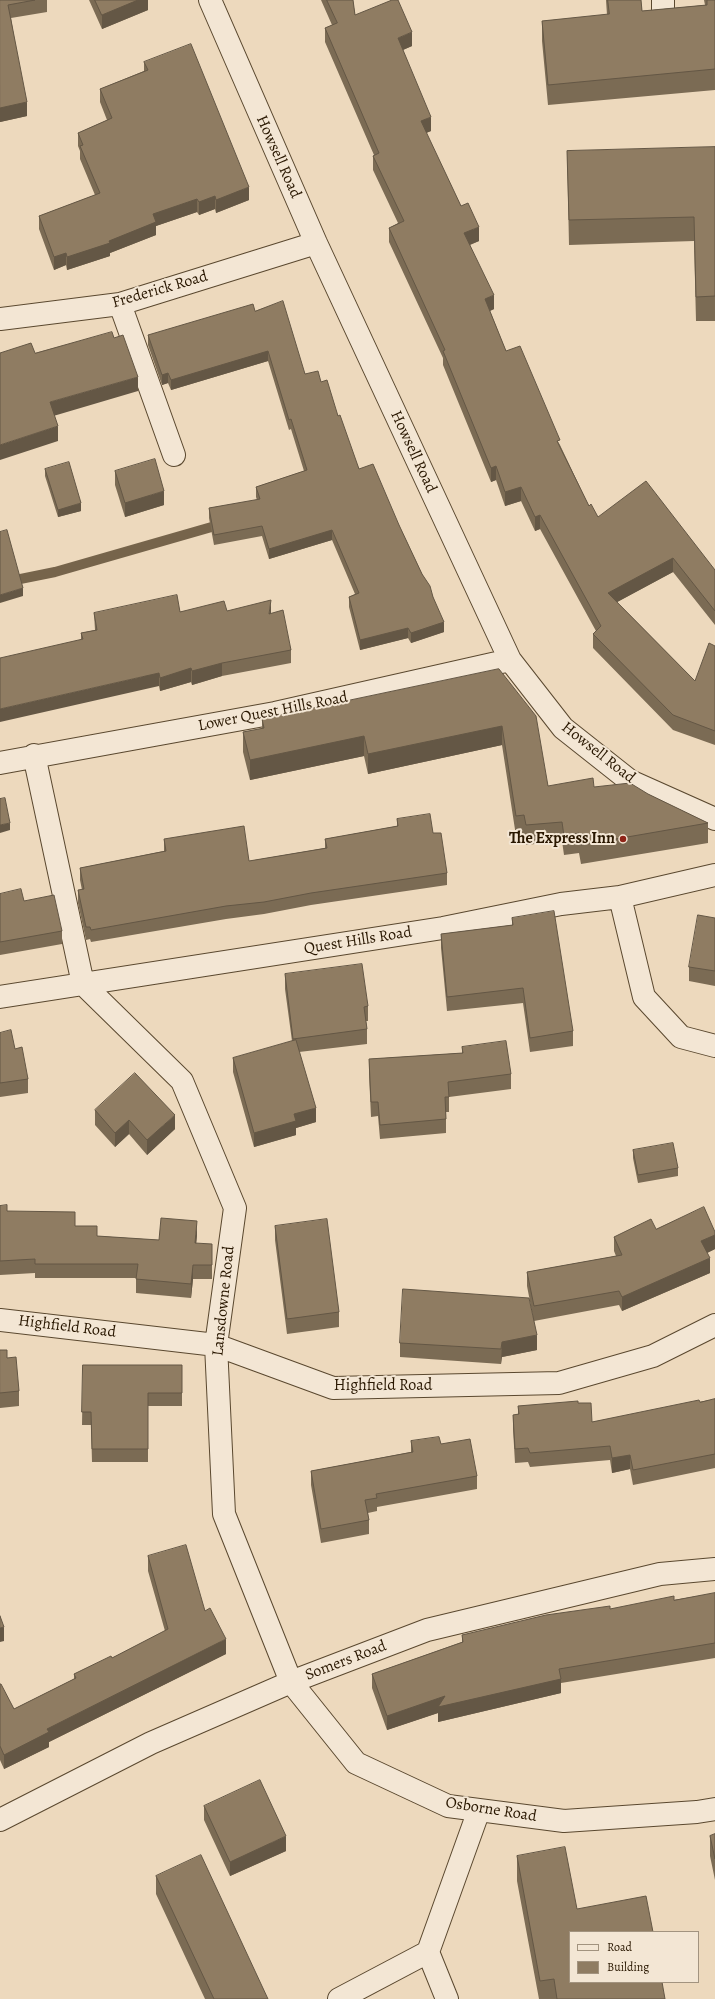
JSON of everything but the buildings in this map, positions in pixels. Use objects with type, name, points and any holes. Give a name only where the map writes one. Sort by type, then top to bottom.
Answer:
[{"type":"street","name":"Howsell Road","points":[[210,0],[316,243],[510,660],[563,728],[630,781],[715,819]]},
{"type":"street","name":"Frederick Road","points":[[0,319],[120,304],[316,243]]},
{"type":"street","points":[[120,304],[174,455]]},
{"type":"street","name":"Lower Quest Hills Road","points":[[0,763],[275,713],[510,660]]},
{"type":"street","points":[[34,756],[83,984]]},
{"type":"street","name":"Quest Hills Road","points":[[0,997],[443,928],[561,904],[620,897],[715,875]]},
{"type":"street","points":[[620,897],[644,997],[681,1037],[715,1046]]},
{"type":"street","name":"Lansdowne Road","points":[[83,984],[182,1081],[235,1208],[216,1345],[224,1514],[291,1682]]},
{"type":"street","name":"Highfield Road","points":[[0,1320],[216,1345],[333,1388],[559,1383],[653,1356],[715,1325]]},
{"type":"street","name":"Somers Road","points":[[0,1820],[151,1743],[291,1682],[427,1630],[660,1574],[715,1569]]},
{"type":"street","name":"Osborne Road","points":[[291,1682],[356,1763],[448,1806],[564,1821],[697,1812],[715,1809]]},
{"type":"street","points":[[447,1999],[428,1952],[479,1810]]},
{"type":"street","points":[[339,1999],[428,1952]]},
{"type":"waterway","points":[[0,583],[55,572],[222,524]]},
{"type":"place","name":"The Express Inn","points":[[623,839]]}]
